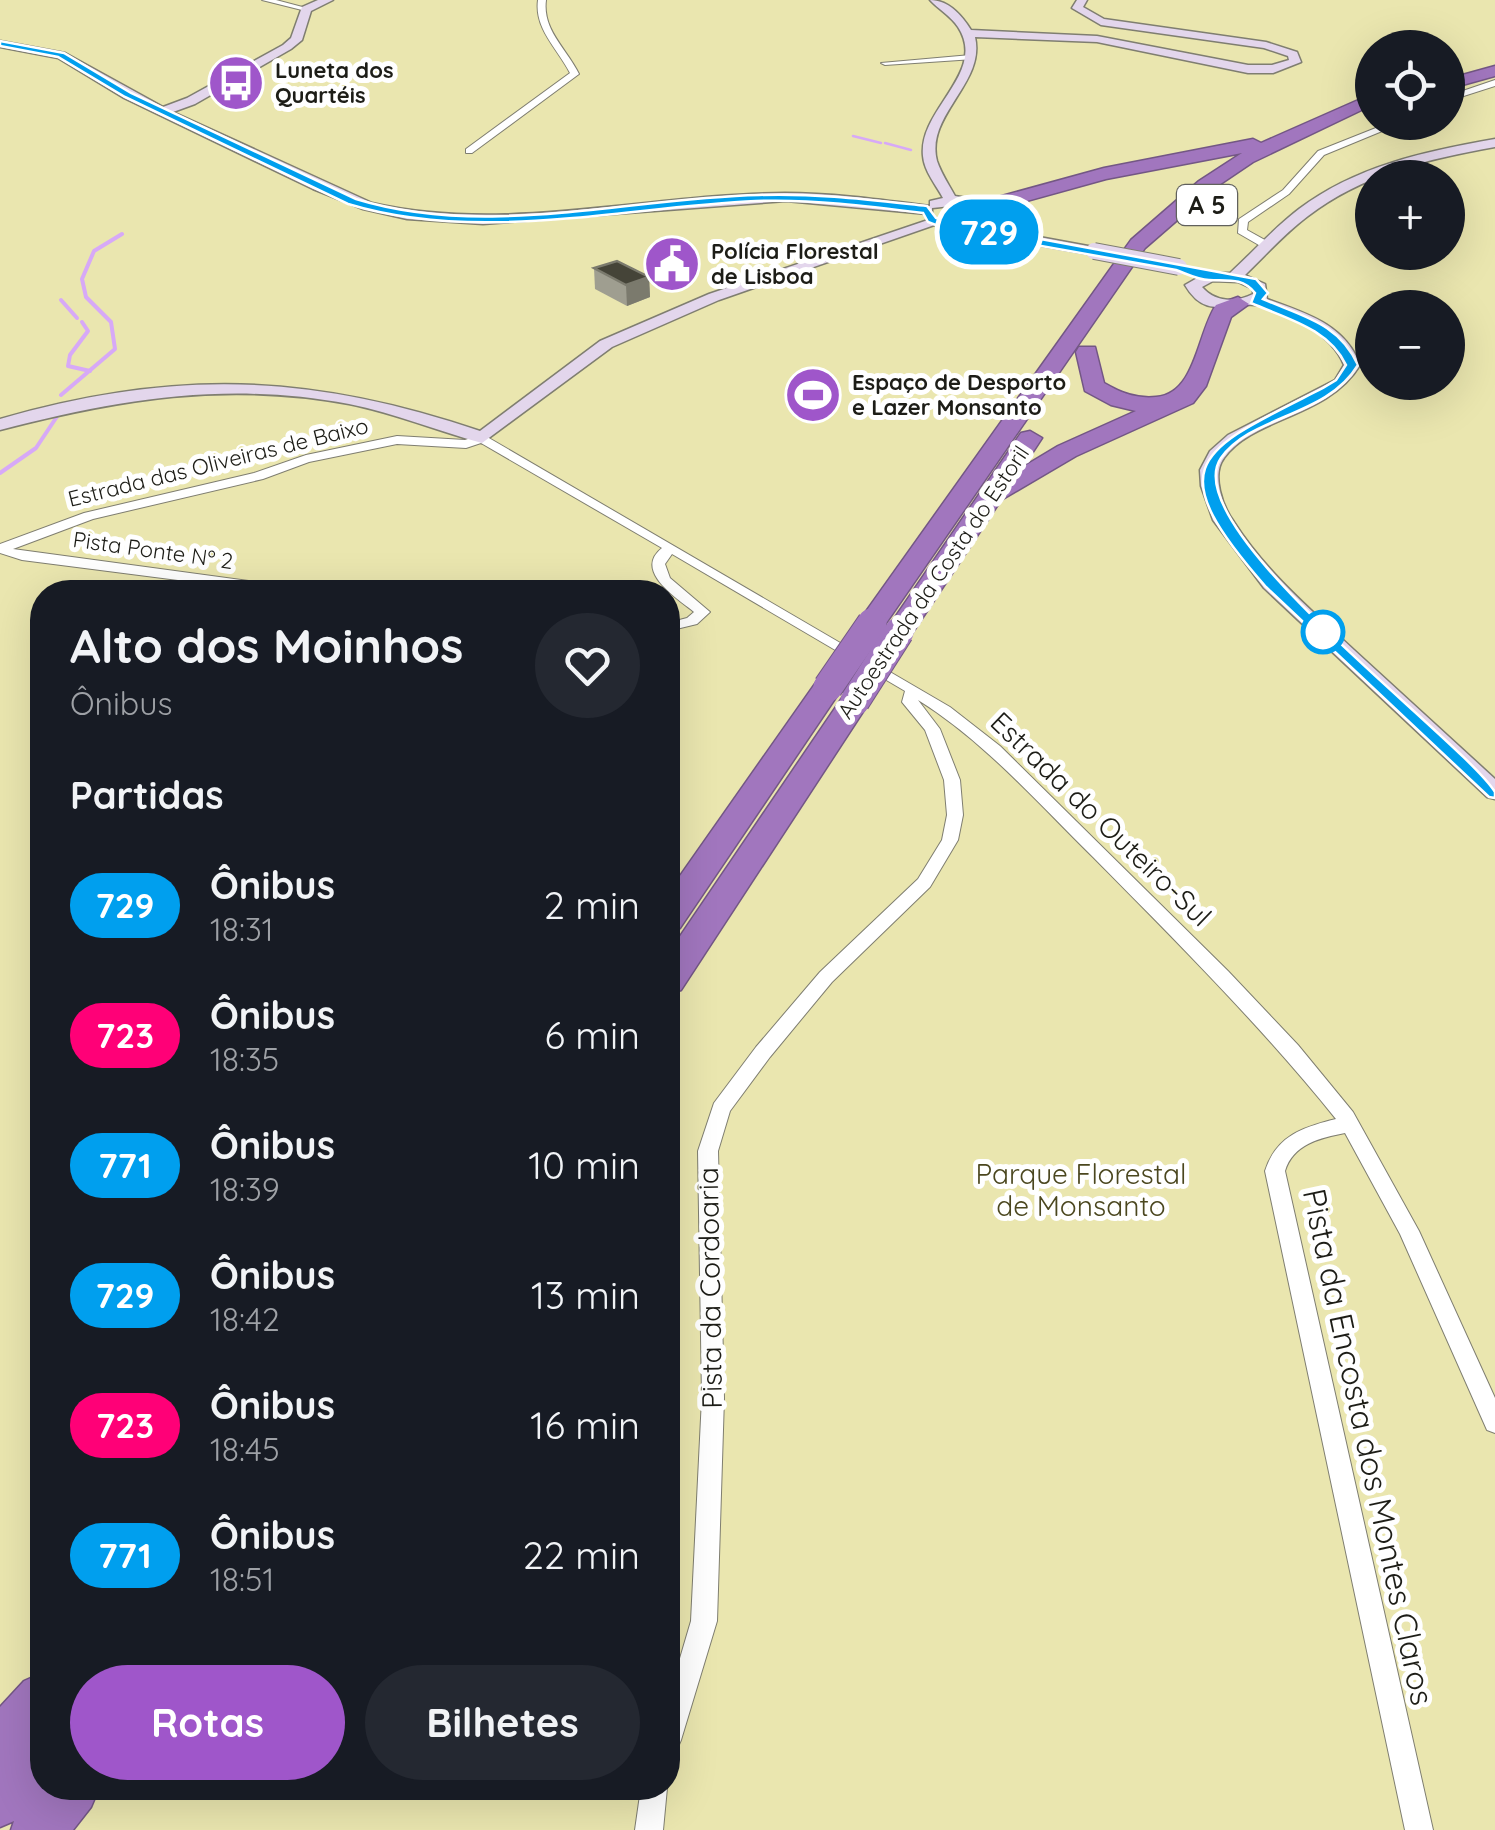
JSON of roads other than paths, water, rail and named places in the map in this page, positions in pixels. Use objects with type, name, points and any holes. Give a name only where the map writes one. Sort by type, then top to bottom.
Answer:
[{"type":"highway","points":[[1465,70],[1495,62]]},
{"type":"highway","points":[[1465,79],[1495,71]]},
{"type":"highway","name":"Autoestrada da Costa do Estoril","points":[[680,961],[841,694],[1101,292],[1166,208],[1246,158],[1355,107]]},
{"type":"highway","name":"Autoestrada da Costa do Estoril","points":[[886,628],[990,498],[1123,297],[1188,221],[1290,148],[1355,118]]},
{"type":"highway","points":[[991,211],[1076,182],[1223,152],[1301,129]]},
{"type":"highway","points":[[1076,182],[1112,179],[1144,185]]},
{"type":"highway","points":[[1087,352],[1093,386],[1109,397],[1150,406],[1169,403],[1190,384],[1213,317],[1201,285]]},
{"type":"highway","points":[[990,498],[1067,451],[1184,398],[1194,386],[1220,316],[1225,309],[1247,302]]},
{"type":"highway","name":"Autoestrada da Costa do Estoril","points":[[680,903],[841,694]]},
{"type":"highway","points":[[0,1746],[30,1712]]},
{"type":"highway","points":[[0,1800],[30,1762]]},
{"type":"highway","points":[[38,1830],[62,1800]]},
{"type":"street","points":[[266,0],[306,9],[328,0]]},
{"type":"street","points":[[469,151],[574,74],[540,10],[542,0]]},
{"type":"street","points":[[934,0],[954,13],[967,32],[971,57],[929,147],[930,162],[951,200],[991,211],[999,226],[1018,237]]},
{"type":"street","points":[[967,32],[1070,36],[1248,69],[1273,69],[1295,62],[1292,54],[1266,45],[1104,23],[1080,12],[1077,8],[1082,0]]},
{"type":"street","points":[[162,111],[191,101],[287,48],[296,40],[306,9]]},
{"type":"street","points":[[0,44],[54,52],[162,111],[352,201],[407,215],[483,220],[786,197],[977,226],[991,211]]},
{"type":"street","points":[[884,63],[971,57]]},
{"type":"street","points":[[1465,94],[1495,83]]},
{"type":"street","points":[[1268,246],[1242,231],[1243,222],[1286,192],[1321,153],[1355,140]]},
{"type":"street","points":[[1201,285],[1234,276],[1302,213],[1348,186],[1408,162],[1495,143]]},
{"type":"street","points":[[938,219],[951,200]]},
{"type":"street","points":[[0,425],[46,411],[128,396],[263,388],[349,399],[482,438],[606,344],[714,297],[938,219],[1179,267],[1217,302],[1247,302],[1327,332],[1342,344],[1352,365],[1341,382],[1234,438],[1216,455],[1208,470],[1210,486],[1222,520],[1271,584],[1495,792]]},
{"type":"street","points":[[1234,276],[1260,287],[1262,293],[1247,302]]},
{"type":"street","name":"Estrada do Outeiro-Sul","points":[[482,438],[913,690],[968,728],[1019,772],[1292,1050],[1350,1124],[1408,1230],[1495,1424]]},
{"type":"street","name":"Estrada das Oliveiras de Baixo","points":[[0,549],[89,516],[258,476],[306,460],[397,440],[466,444],[482,438]]},
{"type":"street","points":[[664,580],[658,564],[670,548]]},
{"type":"street","name":"Pista Ponte Nº 2","points":[[0,549],[22,556],[208,580]]},
{"type":"street","points":[[680,593],[703,612],[680,624]]},
{"type":"street","name":"Pista da Cordoaria","points":[[680,1700],[704,1620],[712,1398],[708,1151],[721,1108],[763,1052],[826,977],[924,884],[950,840],[954,815],[952,780],[932,730],[910,702],[913,690]]},
{"type":"street","name":"Pista da Encosta dos Montes Claros","points":[[1350,1124],[1291,1143],[1276,1160],[1275,1172],[1418,1830]]},
{"type":"street","points":[[649,1830],[653,1800]]},
{"type":"waterway","points":[[853,136],[881,143]]},
{"type":"waterway","points":[[885,143],[911,150]]},
{"type":"waterway","points":[[89,371],[115,349],[111,322],[86,297],[82,279],[94,251],[122,234]]},
{"type":"waterway","points":[[61,300],[77,318]]},
{"type":"waterway","points":[[82,322],[88,331],[70,355],[68,366],[89,371]]},
{"type":"waterway","points":[[61,395],[89,371]]},
{"type":"waterway","points":[[0,473],[36,448],[58,415]]},
{"type":"place","name":"Luneta dos Quartéis","points":[[236,83]]},
{"type":"place","name":"Polícia Florestal de Lisboa","points":[[672,264]]},
{"type":"place","name":"Espaço de Desporto e Lazer Monsanto","points":[[813,395]]},
{"type":"park label","name":"Parque Florestal de Monsanto","points":[[1081,1190]]}]
